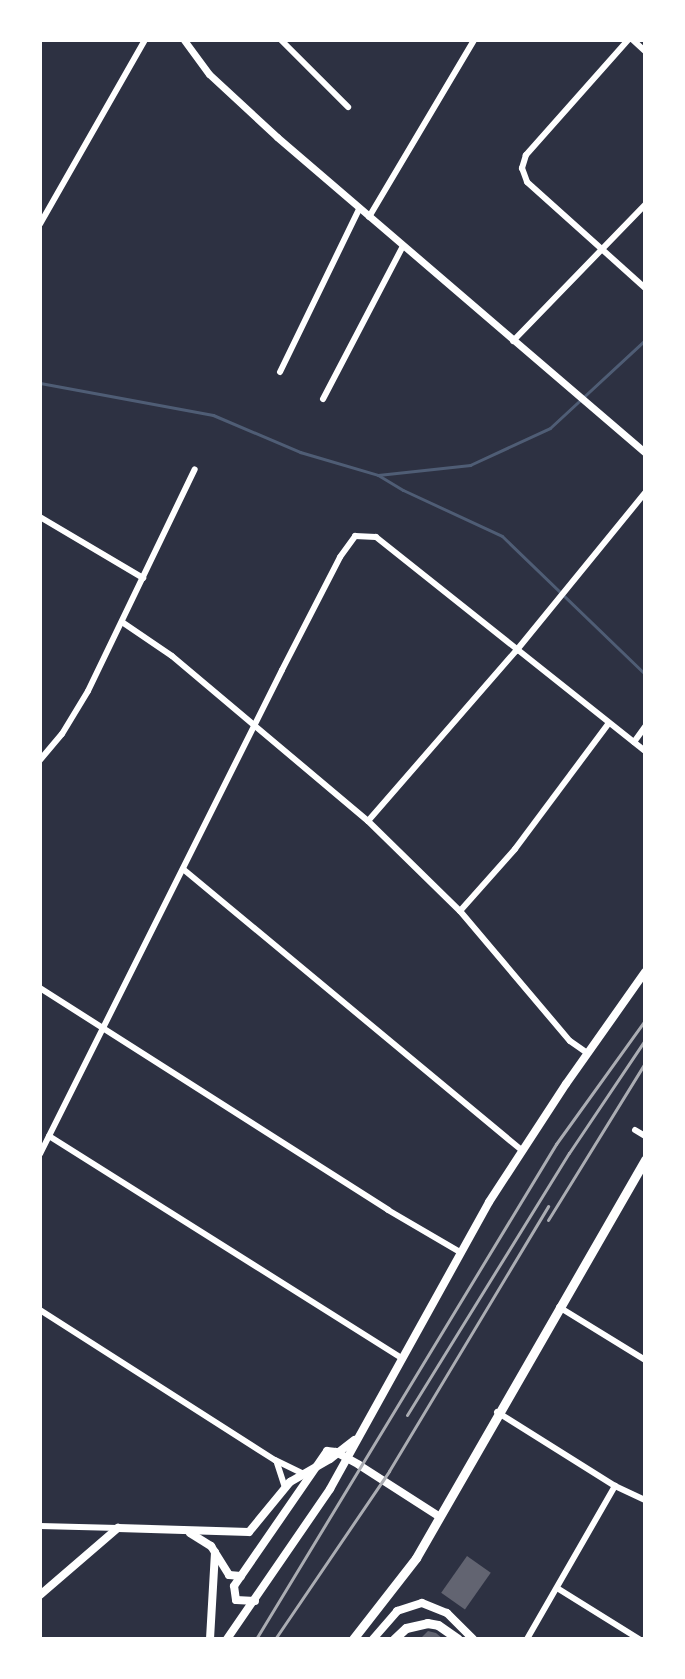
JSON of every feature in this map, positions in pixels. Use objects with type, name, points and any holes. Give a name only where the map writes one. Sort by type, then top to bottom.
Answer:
[{"type":"main road","points":[[227,1639],[330,1489],[460,1252],[522,1150],[645,972]]},
{"type":"main road","points":[[353,1639],[416,1558],[497,1412],[645,1159]]},
{"type":"main road","points":[[40,1595],[118,1528],[189,1533],[249,1532],[285,1487],[341,1452],[358,1437]]},
{"type":"main road","points":[[256,1601],[242,1602],[234,1598],[233,1589],[327,1451],[336,1452],[440,1517]]},
{"type":"main road","points":[[189,1533],[208,1543],[229,1575],[241,1576]]},
{"type":"main road","points":[[210,1639],[215,1552]]},
{"type":"main road","points":[[373,1639],[402,1608],[417,1603],[433,1606],[454,1619],[473,1639]]},
{"type":"main road","points":[[394,1639],[406,1628],[427,1623],[438,1625],[458,1639]]},
{"type":"street","points":[[40,224],[145,40]]},
{"type":"street","points":[[184,40],[209,74],[230,95],[645,452]]},
{"type":"street","points":[[281,40],[348,107]]},
{"type":"street","points":[[369,217],[474,40]]},
{"type":"street","points":[[645,51],[631,40],[526,155],[522,168],[527,182],[645,288]]},
{"type":"street","points":[[513,341],[645,205]]},
{"type":"street","points":[[280,372],[359,209]]},
{"type":"street","points":[[323,399],[403,246]]},
{"type":"street","points":[[40,760],[62,734],[122,622],[195,469]]},
{"type":"street","points":[[368,821],[516,651],[645,493]]},
{"type":"street","points":[[40,517],[143,578]]},
{"type":"street","points":[[40,1154],[340,557],[355,536],[376,537],[645,751]]},
{"type":"street","points":[[122,622],[172,656],[368,821],[460,911],[570,1041],[587,1053]]},
{"type":"street","points":[[460,911],[515,849],[609,723]]},
{"type":"street","points":[[634,742],[645,727]]},
{"type":"street","points":[[183,869],[522,1150]]},
{"type":"street","points":[[40,988],[388,1210],[460,1252]]},
{"type":"street","points":[[635,1130],[645,1136]]},
{"type":"street","points":[[49,1136],[402,1358]]},
{"type":"street","points":[[559,1307],[645,1360]]},
{"type":"street","points":[[40,1310],[275,1460],[304,1474]]},
{"type":"street","points":[[497,1412],[615,1486],[645,1500]]},
{"type":"street","points":[[275,1460],[283,1473],[285,1487]]},
{"type":"street","points":[[527,1639],[615,1486]]},
{"type":"street","points":[[40,1526],[118,1528]]},
{"type":"street","points":[[557,1588],[639,1639]]},
{"type":"building","points":[[467,1556],[491,1573],[465,1609],[441,1593]]},
{"type":"building","points":[[428,1631],[436,1633],[443,1639],[420,1639]]},
{"type":"waterway","points":[[40,383],[213,415],[300,452],[378,475],[470,465],[550,428],[645,340]]},
{"type":"waterway","points":[[378,475],[403,490],[502,536],[645,674]]},
{"type":"railway","points":[[256,1639],[556,1144],[645,1020]]},
{"type":"railway","points":[[407,1415],[569,1153],[645,1040]]},
{"type":"railway","points":[[548,1220],[645,1063]]},
{"type":"railway","points":[[275,1639],[389,1471],[548,1206]]}]
